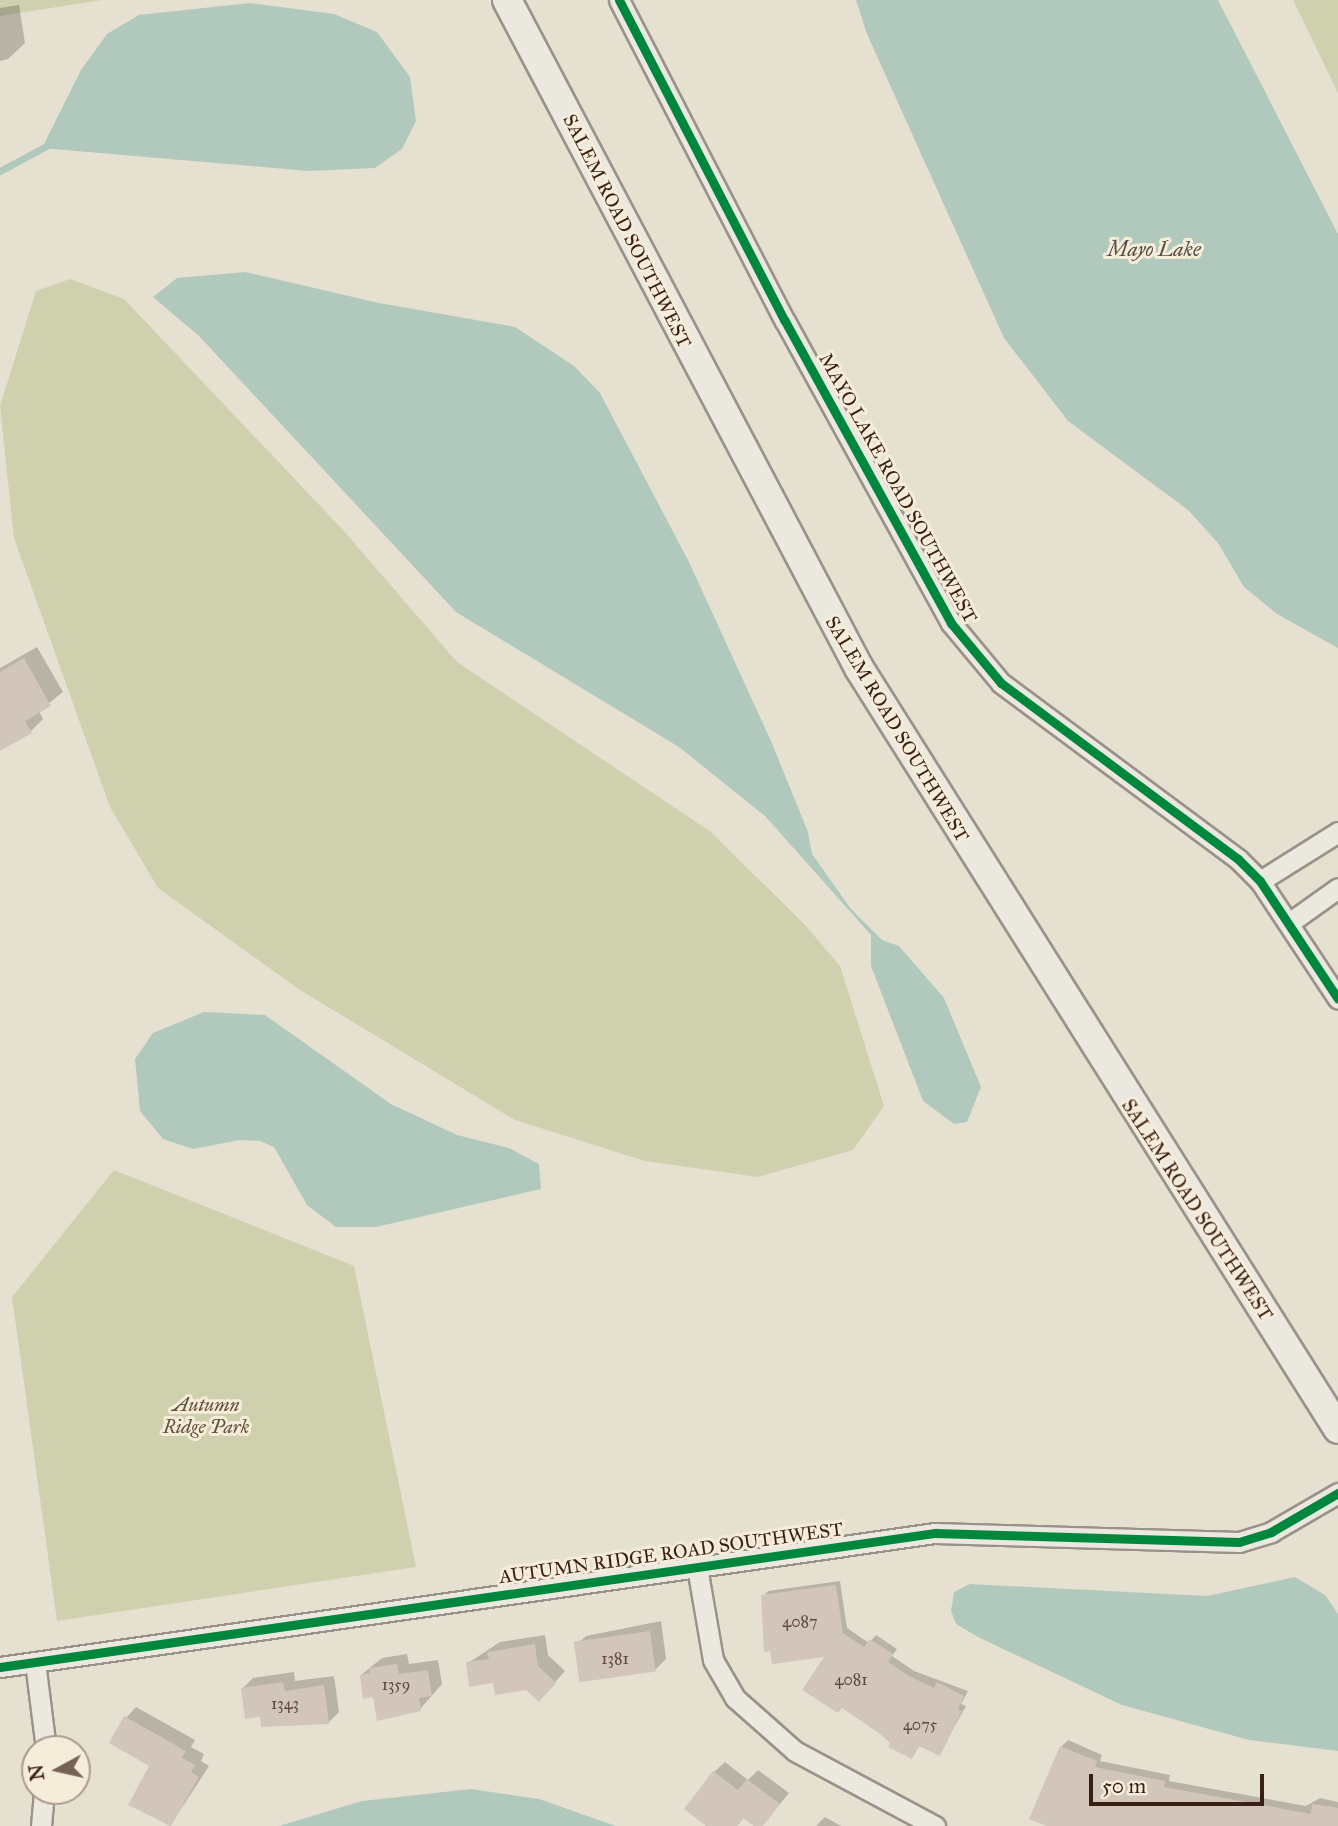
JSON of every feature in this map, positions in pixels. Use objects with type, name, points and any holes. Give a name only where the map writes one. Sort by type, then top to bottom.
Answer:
[{"type":"main road","name":"SALEM ROAD SOUTHWEST","points":[[508,0],[740,449],[872,692],[1338,1429]]},
{"type":"street","name":"MAYO LAKE ROAD SOUTHWEST","points":[[619,0],[785,321],[951,623],[1001,683],[1209,835],[1260,881],[1338,999]]},
{"type":"street","points":[[1260,881],[1338,832]]},
{"type":"street","points":[[1290,923],[1338,888]]},
{"type":"street","name":"AUTUMN RIDGE ROAD SOUTHWEST","points":[[0,1667],[956,1532],[1239,1542],[1271,1532],[1338,1493]]},
{"type":"street","points":[[697,1567],[713,1660],[746,1710],[795,1751],[935,1826]]},
{"type":"street","points":[[35,1662],[44,1735]]},
{"type":"street","points":[[41,1826],[43,1805]]},
{"type":"green space","points":[[0,0],[102,0],[0,16]]},
{"type":"green space","points":[[1293,0],[1338,0],[1338,93]]},
{"type":"green space","points":[[70,279],[124,299],[343,530],[457,662],[711,832],[806,926],[840,966],[884,1106],[853,1150],[758,1177],[645,1161],[515,1120],[300,990],[158,888],[110,807],[14,538],[0,406],[36,291]]},
{"type":"green space","name":"Autumn Ridge Park","points":[[114,1170],[354,1266],[416,1567],[57,1621],[12,1297]]},
{"type":"water","name":"Mayo Lake","points":[[856,0],[1218,0],[1338,234],[1338,648],[1277,614],[1244,587],[1218,543],[1188,510],[1068,421],[1004,338],[867,34]]},
{"type":"water","points":[[250,3],[334,14],[377,32],[410,77],[416,121],[402,149],[375,168],[309,171],[42,148],[81,70],[107,34],[139,15]]},
{"type":"water","points":[[245,272],[379,303],[515,327],[574,366],[600,393],[689,562],[771,741],[808,832],[812,854],[851,909],[882,940],[899,946],[944,998],[981,1087],[967,1122],[954,1124],[923,1101],[871,966],[871,935],[765,816],[679,747],[456,612],[199,336],[153,297],[177,278]]},
{"type":"water","points":[[204,1012],[265,1015],[391,1104],[457,1135],[509,1148],[539,1164],[541,1189],[376,1227],[336,1227],[307,1205],[274,1147],[260,1141],[240,1140],[193,1149],[163,1139],[140,1111],[135,1059],[153,1033]]},
{"type":"water","points":[[1295,1577],[1325,1595],[1338,1614],[1338,1751],[1249,1740],[1122,1705],[978,1637],[956,1624],[951,1611],[954,1592],[970,1584],[1207,1596]]},
{"type":"water","points":[[471,1789],[539,1799],[616,1826],[279,1826],[362,1801]]},
{"type":"building","points":[[24,658],[51,706],[25,721],[32,733],[0,751],[0,672]]},
{"type":"building","points":[[836,1585],[843,1633],[864,1647],[870,1639],[893,1654],[888,1662],[909,1676],[934,1688],[937,1682],[964,1696],[958,1709],[962,1711],[940,1756],[919,1746],[912,1759],[888,1747],[890,1743],[880,1734],[842,1708],[838,1713],[802,1690],[824,1657],[772,1664],[770,1651],[764,1652],[761,1595]]},
{"type":"building","points":[[650,1631],[656,1672],[579,1682],[574,1642]]},
{"type":"building","points":[[535,1644],[538,1666],[556,1683],[539,1702],[526,1690],[495,1695],[493,1683],[469,1687],[466,1662],[489,1659],[487,1652]]},
{"type":"building","points":[[397,1664],[399,1674],[428,1670],[432,1696],[419,1698],[421,1711],[377,1721],[373,1697],[363,1699],[360,1675],[370,1673],[369,1668]]},
{"type":"building","points":[[283,1682],[285,1691],[324,1685],[329,1724],[261,1727],[260,1717],[245,1719],[241,1688]]},
{"type":"building","points":[[124,1716],[186,1751],[182,1758],[195,1765],[191,1772],[199,1777],[171,1826],[128,1805],[149,1766],[109,1743]]},
{"type":"building","points":[[1060,1746],[1097,1761],[1095,1767],[1165,1781],[1164,1787],[1311,1814],[1312,1804],[1338,1808],[1338,1826],[1047,1826],[1029,1819]]},
{"type":"building","points":[[713,1771],[738,1790],[747,1779],[780,1804],[763,1826],[754,1826],[743,1818],[737,1826],[706,1826],[684,1809]]},
{"type":"waterway","points":[[0,171],[48,145]]},
{"type":"cycle path","points":[[619,0],[785,321],[951,623],[1001,683],[1238,859],[1260,881],[1338,999]]},
{"type":"cycle path","points":[[0,1667],[935,1533],[1239,1542],[1271,1532],[1338,1493]]}]
